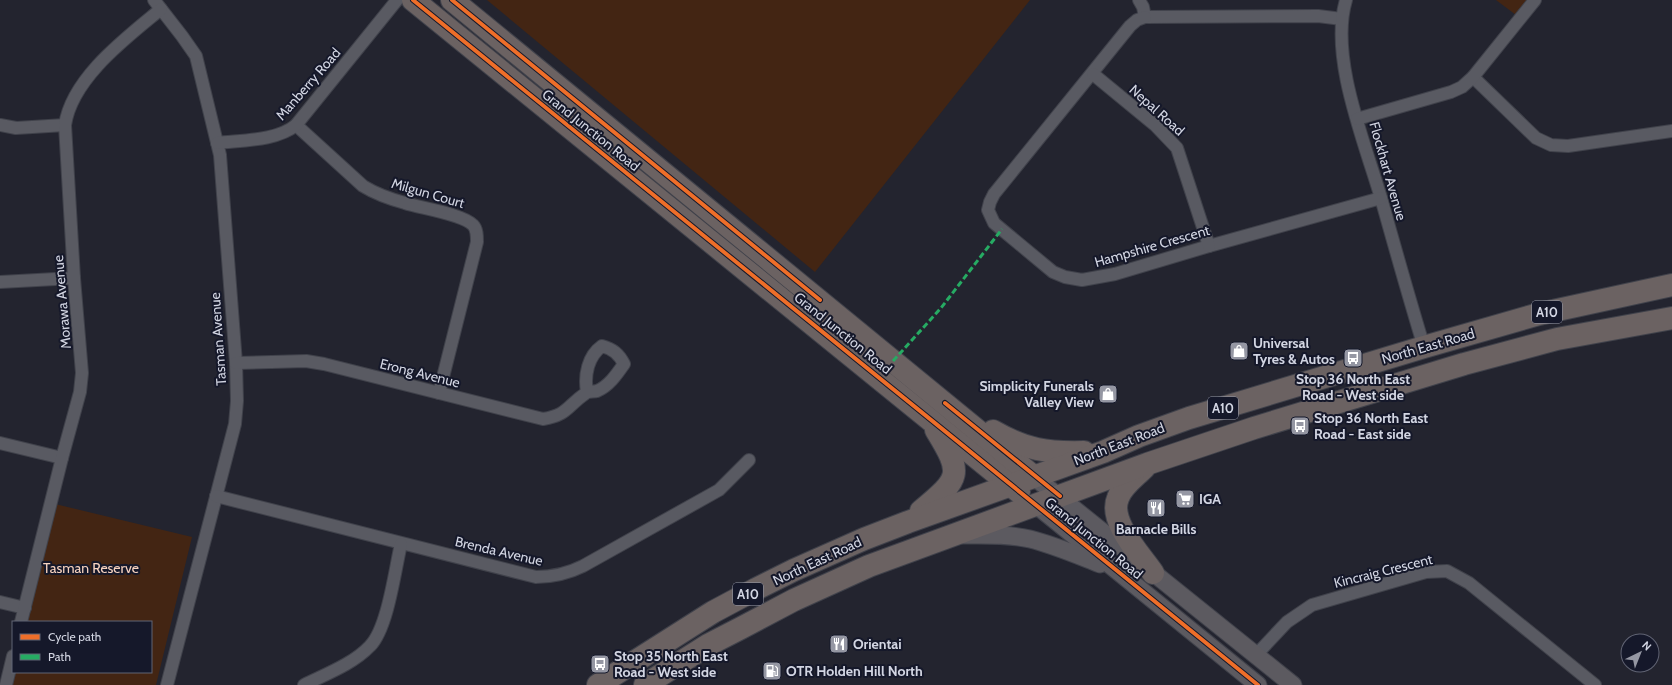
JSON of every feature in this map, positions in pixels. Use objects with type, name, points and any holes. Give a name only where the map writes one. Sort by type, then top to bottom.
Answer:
[{"type":"highway","name":"Grand Junction Road","points":[[413,0],[1035,504]]},
{"type":"highway","name":"Grand Junction Road","points":[[452,0],[1033,476]]},
{"type":"highway","points":[[770,289],[784,271]]},
{"type":"highway","name":"North East Road","points":[[598,685],[708,616],[756,589],[864,539],[1010,484],[1103,452],[1139,436],[1189,418],[1424,347],[1539,314],[1672,285]]},
{"type":"highway","name":"North East Road","points":[[645,685],[708,645],[794,600],[869,566],[1035,504],[1254,428],[1464,364],[1557,339],[1672,318]]},
{"type":"highway","points":[[1405,382],[1420,358],[1424,347],[1443,360],[1464,364]]},
{"type":"highway","points":[[945,403],[1011,441],[1034,449],[1064,452],[1103,452]]},
{"type":"highway","points":[[908,522],[943,493],[953,478],[953,462],[950,452],[927,416]]},
{"type":"highway","points":[[1147,464],[1121,492],[1116,505],[1116,514],[1120,525],[1153,572]]},
{"type":"main road","name":"Grand Junction Road","points":[[1033,476],[1060,496],[1293,685]]},
{"type":"main road","name":"Grand Junction Road","points":[[1035,504],[1118,573],[1258,685]]},
{"type":"main road","points":[[951,535],[1006,536],[1030,539],[1072,552],[1118,573]]},
{"type":"main road","points":[[1242,673],[1256,656]]},
{"type":"street","name":"Manberry Road","points":[[217,143],[279,136],[289,131],[296,125],[398,0]]},
{"type":"street","points":[[1139,0],[1143,6],[1145,17],[1311,16],[1342,19]]},
{"type":"street","name":"Flockhart Avenue","points":[[1346,0],[1342,19],[1342,43],[1344,60],[1357,119],[1424,347]]},
{"type":"street","points":[[1357,119],[1450,92],[1462,87],[1473,77],[1535,0]]},
{"type":"street","name":"Morawa Avenue","points":[[21,621],[80,392],[82,373],[74,278],[65,125],[67,115],[71,103],[101,62],[157,4]]},
{"type":"street","name":"Tasman Avenue","points":[[157,4],[196,56],[220,155],[236,363],[237,401],[235,424],[167,685]]},
{"type":"street","name":"Hampshire Crescent","points":[[1145,17],[1137,20],[1130,26],[1093,74],[994,194],[990,202],[988,210],[992,220],[1053,272],[1074,279],[1091,279],[1115,274],[1381,198]]},
{"type":"street","name":"Nepal Road","points":[[1093,74],[1155,126],[1178,148],[1209,246]]},
{"type":"street","points":[[1473,77],[1536,138],[1551,145],[1568,146],[1672,131]]},
{"type":"street","points":[[0,125],[16,128],[65,125]]},
{"type":"street","name":"Milgun Court","points":[[296,125],[363,186],[375,193],[406,204],[458,217],[467,220],[473,225],[476,232],[477,242],[439,394]]},
{"type":"street","points":[[0,282],[74,278]]},
{"type":"street","name":"Erong Avenue","points":[[236,363],[306,361],[324,364],[439,394],[544,419],[556,417],[565,412],[587,392]]},
{"type":"street","points":[[0,443],[62,458]]},
{"type":"street","name":"Brenda Avenue","points":[[216,496],[536,577],[550,577],[564,574],[583,566],[719,490],[749,460]]},
{"type":"street","points":[[304,685],[335,670],[358,656],[370,646],[378,636],[385,614],[401,544]]},
{"type":"street","name":"Kincraig Crescent","points":[[1256,656],[1287,622],[1312,605],[1426,572],[1447,571],[1470,583],[1595,685]]},
{"type":"street","points":[[0,602],[24,608]]},
{"type":"street","points":[[6,685],[12,660]]},
{"type":"green space","points":[[487,0],[1030,0],[815,272]]},
{"type":"green space","points":[[1496,0],[1535,0],[1520,18]]},
{"type":"green space","name":"Tasman Reserve","points":[[51,503],[192,537],[156,685],[7,685],[13,673],[152,673],[152,621],[22,621]]},
{"type":"marked path","points":[[893,361],[941,308],[1002,229]]},
{"type":"cycle path","points":[[413,0],[1258,685]]},
{"type":"cycle path","points":[[452,0],[820,300]]},
{"type":"cycle path","points":[[945,403],[1060,496]]},
{"type":"place","name":"Universal Tyres & Autos","points":[[1239,351]]},
{"type":"place","name":"Stop 36 North East Road - West side","points":[[1353,358]]},
{"type":"place","name":"Simplicity Funerals Valley View","points":[[1108,394]]},
{"type":"place","name":"Stop 36 North East Road - East side","points":[[1300,426]]},
{"type":"place","name":"IGA","points":[[1185,499]]},
{"type":"place","name":"Barnacle Bills","points":[[1156,508]]},
{"type":"place","name":"Orientai","points":[[839,644]]},
{"type":"place","name":"Stop 35 North East Road - West side","points":[[600,664]]},
{"type":"place","name":"OTR Holden Hill North","points":[[772,671]]}]
